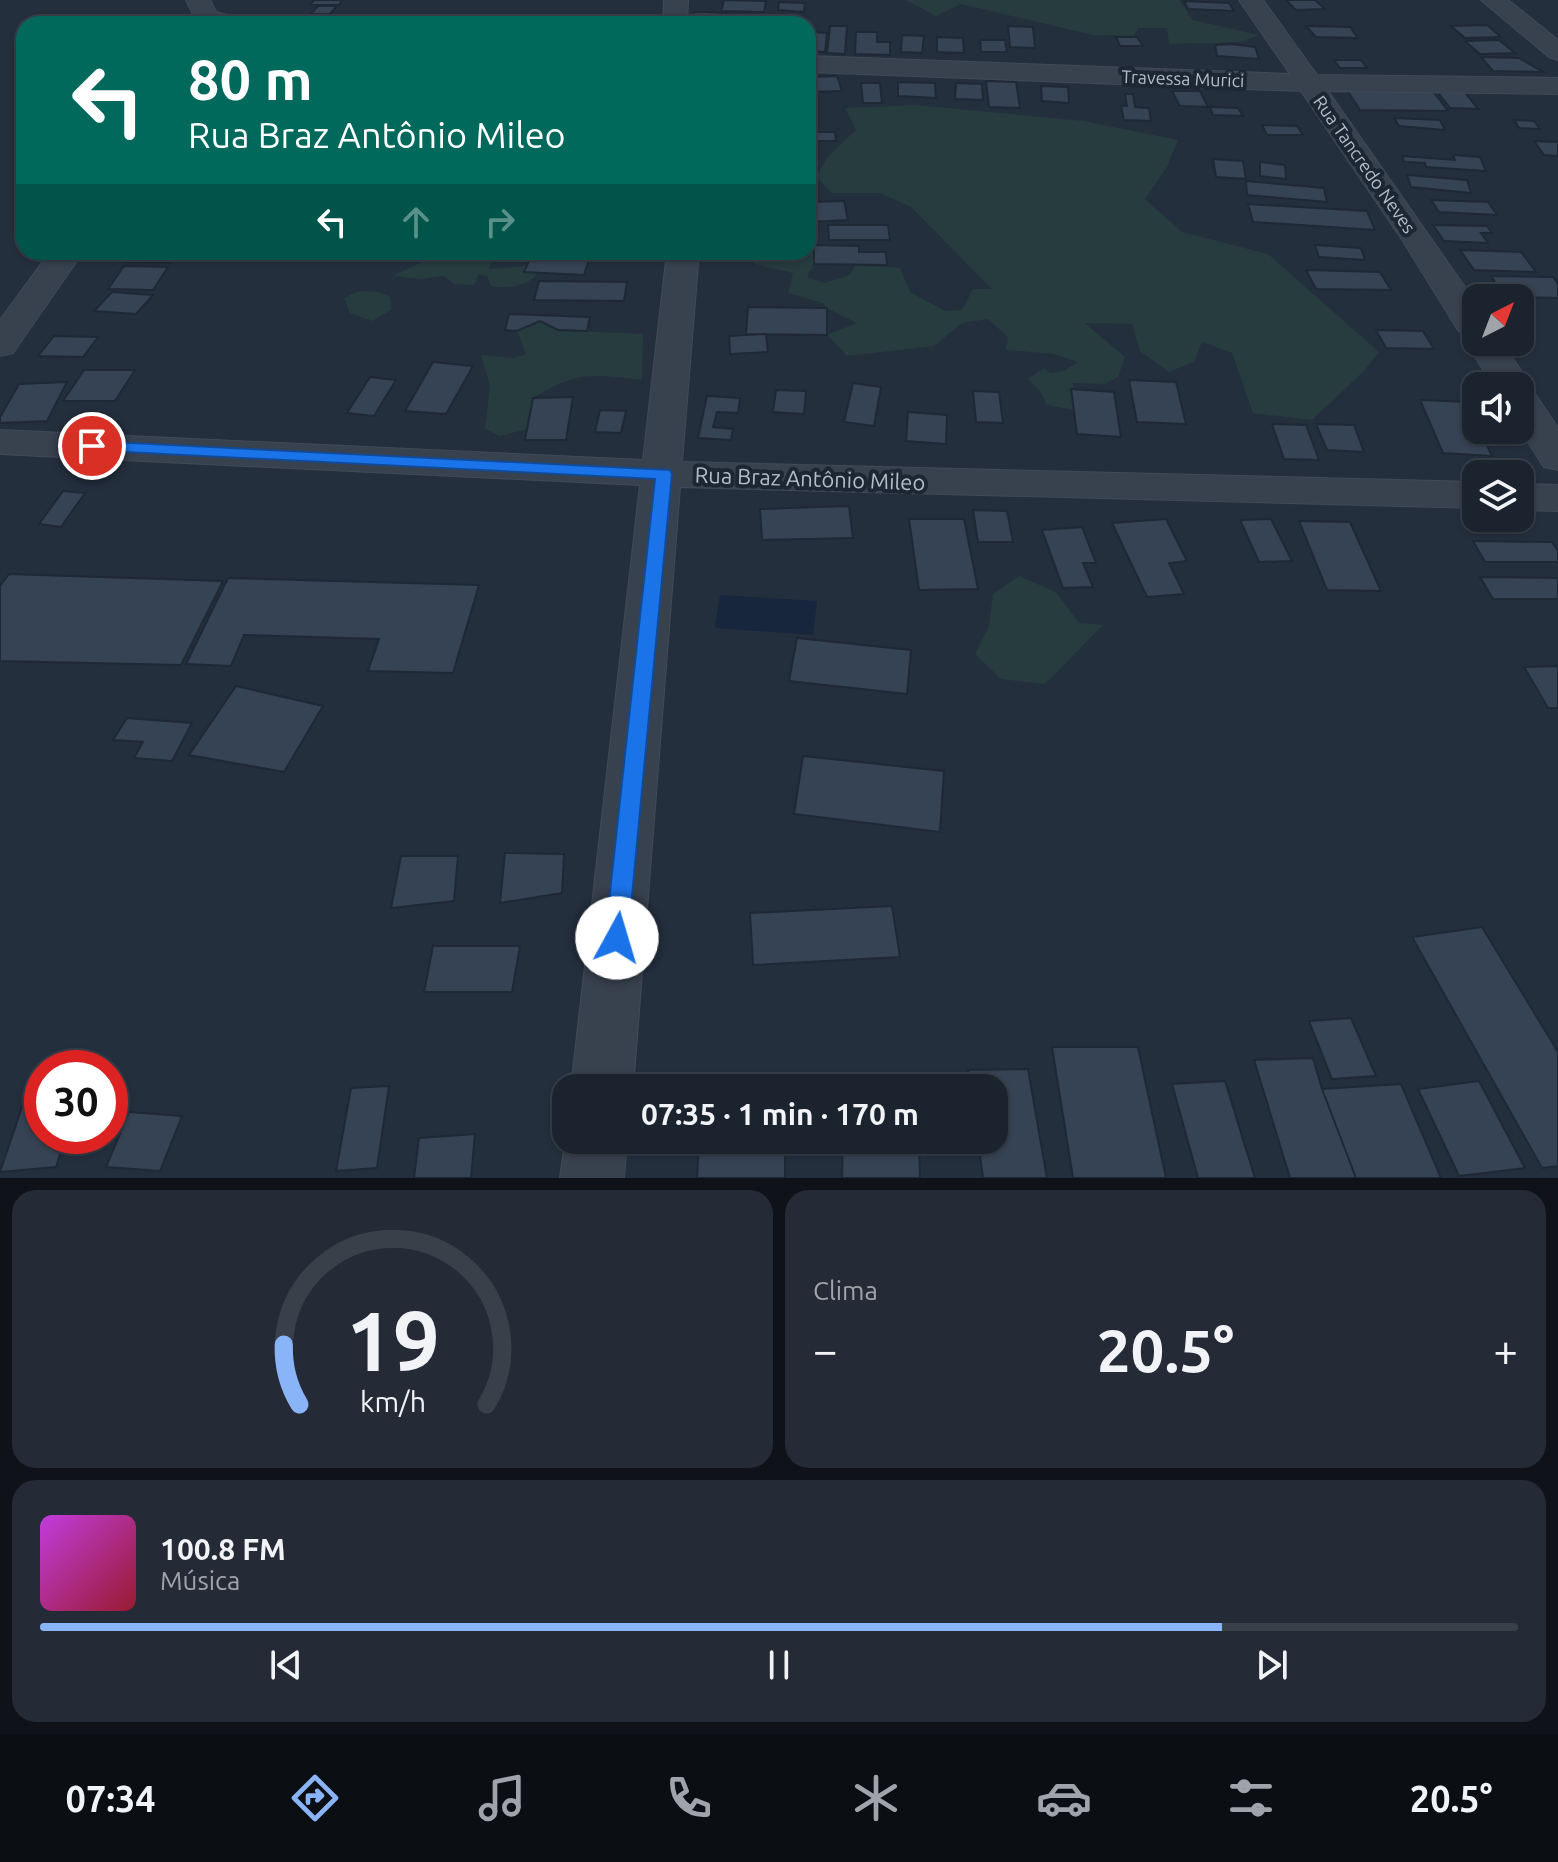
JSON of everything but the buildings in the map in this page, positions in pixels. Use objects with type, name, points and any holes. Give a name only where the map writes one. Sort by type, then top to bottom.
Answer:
[{"type":"street","points":[[238,16],[251,0]]},
{"type":"street","name":"Rua Tancredo Neves","points":[[1251,0],[1419,241],[1462,308]]},
{"type":"street","points":[[1493,0],[1558,52]]},
{"type":"street","name":"Travessa Murici","points":[[816,64],[1308,83],[1558,86]]},
{"type":"street","points":[[0,345],[61,260]]},
{"type":"street","points":[[603,1074],[664,474],[682,260]]},
{"type":"street","points":[[1534,421],[1558,458]]},
{"type":"street","name":"Rua Braz Antônio Mileo","points":[[0,442],[664,474],[1462,495]]},
{"type":"street","points":[[1534,497],[1558,498]]},
{"type":"street","points":[[592,1178],[595,1154]]},
{"type":"green space","points":[[906,0],[1179,0],[1193,20],[1259,35],[1241,42],[1169,44],[1167,28],[1138,28],[1134,36],[1093,35],[961,4],[936,16]]},
{"type":"green space","points":[[916,105],[1083,121],[1178,140],[1167,167],[1145,199],[1182,232],[1268,254],[1379,352],[1364,371],[1312,420],[1253,413],[1232,353],[1202,342],[1194,362],[1169,372],[1140,351],[1132,324],[1085,323],[1125,357],[1118,377],[1105,384],[1073,383],[1074,410],[1047,405],[1042,394],[1028,379],[1044,368],[1050,373],[1064,371],[1078,362],[1054,354],[1006,350],[1008,337],[988,319],[962,323],[934,346],[847,356],[827,335],[857,323],[823,303],[788,293],[793,273],[755,264],[753,260],[814,260],[807,277],[824,283],[850,275],[855,265],[900,268],[910,292],[945,311],[962,310],[973,289],[992,289],[911,207],[880,193],[832,193],[816,177],[829,155],[856,130],[845,108]]},
{"type":"green space","points":[[426,260],[493,260],[489,269],[527,266],[539,272],[523,284],[504,287],[491,286],[487,276],[479,274],[474,285],[454,284],[444,276],[421,279],[392,276]]},
{"type":"green space","points":[[359,291],[379,292],[390,297],[391,310],[372,321],[350,313],[344,298]]},
{"type":"green space","points":[[540,321],[558,330],[643,334],[642,380],[598,376],[561,383],[533,398],[527,429],[500,436],[485,429],[490,386],[481,355],[514,358],[526,354],[517,331]]},
{"type":"green space","points":[[1019,576],[1056,592],[1079,623],[1103,625],[1045,684],[1001,679],[975,654],[989,626],[993,594]]},
{"type":"water","points":[[720,595],[817,601],[813,635],[715,628]]},
{"type":"route","points":[[92,446],[664,474],[617,938]]}]
